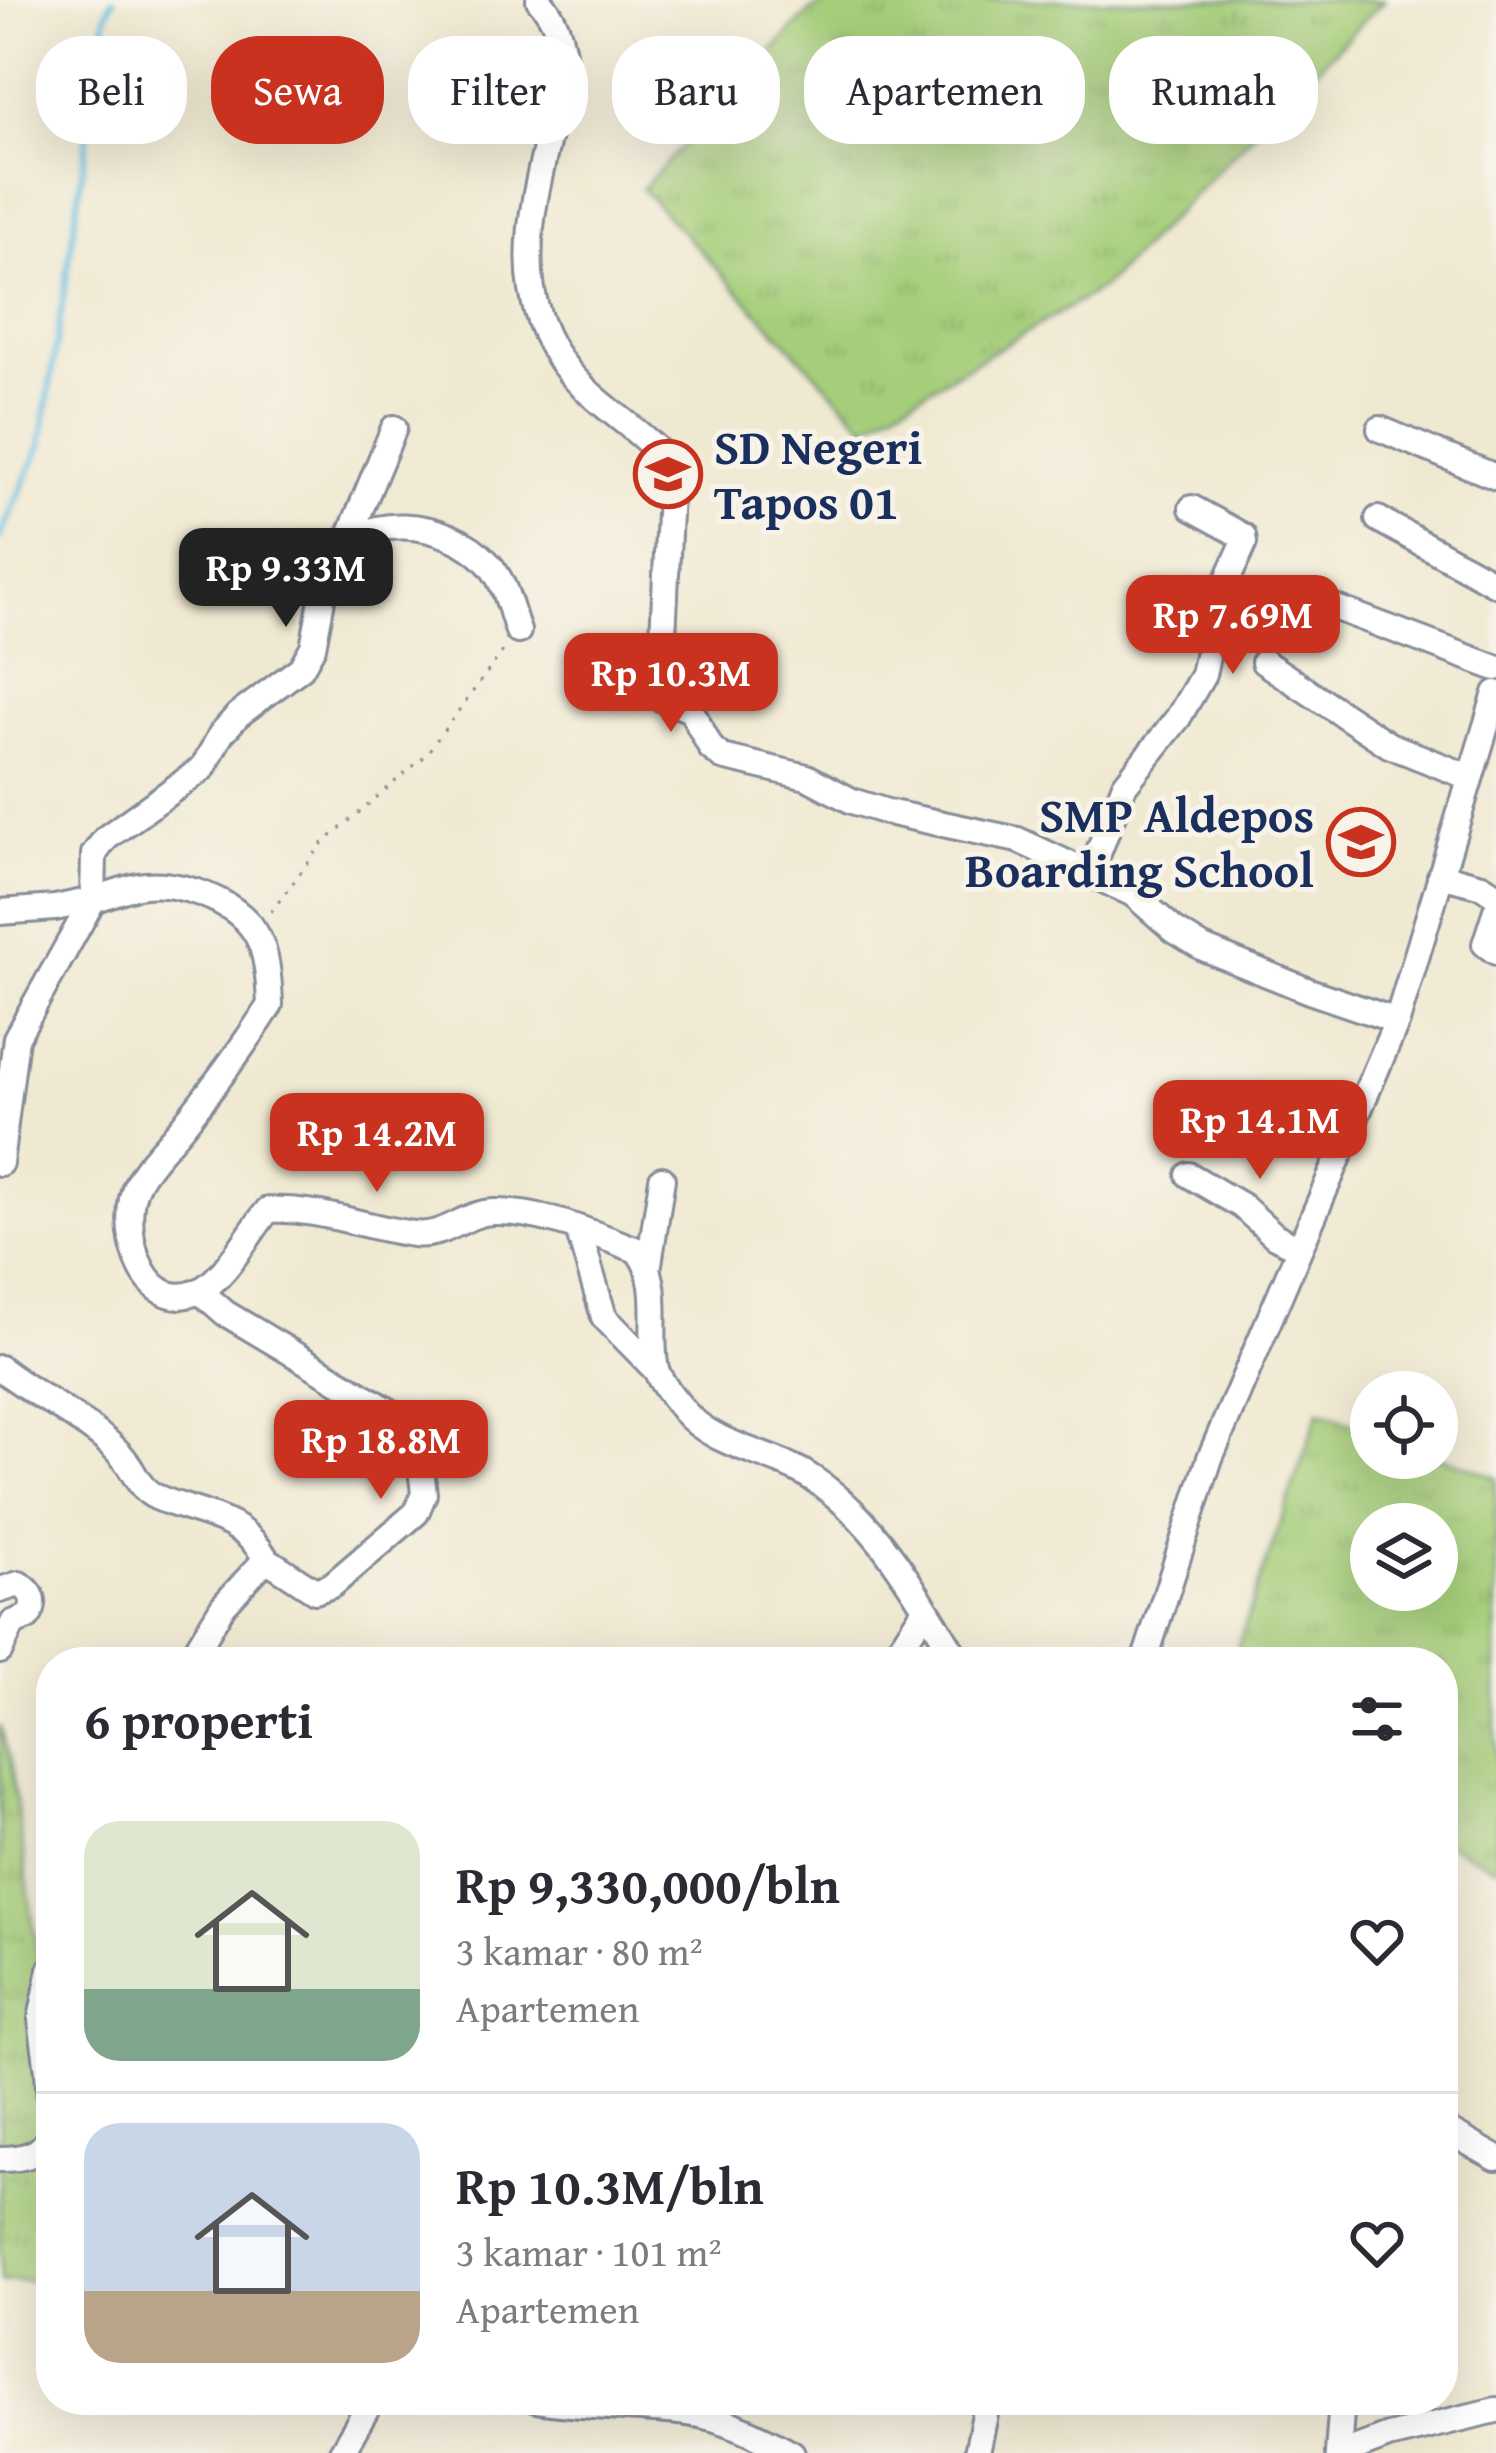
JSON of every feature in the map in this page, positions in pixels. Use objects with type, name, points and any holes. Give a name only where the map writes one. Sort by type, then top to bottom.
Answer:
[{"type":"street","points":[[539,0],[561,37],[564,62],[530,215],[532,288],[538,320],[552,350],[573,377],[667,460],[671,472],[661,698],[691,710],[711,748],[722,757],[807,777],[852,801],[887,812],[1018,841],[1133,895],[1203,948],[1397,1021]]},
{"type":"street","points":[[0,1163],[16,1038],[93,900],[94,854],[106,838],[203,768],[221,734],[238,715],[301,668],[313,647],[328,568],[347,542],[394,428]]},
{"type":"street","points":[[1380,429],[1496,477]]},
{"type":"street","points":[[1090,874],[1124,786],[1178,718],[1203,675],[1219,599],[1244,542],[1244,536],[1192,508]]},
{"type":"street","points":[[1378,519],[1496,584]]},
{"type":"street","points":[[347,542],[366,531],[395,527],[457,539],[499,578],[518,631]]},
{"type":"street","points":[[1331,606],[1496,668]]},
{"type":"street","points":[[1264,662],[1389,745],[1469,777]]},
{"type":"street","points":[[1149,1647],[1210,1458],[1397,1021],[1496,693]]},
{"type":"street","points":[[1440,875],[1482,886],[1496,895]]},
{"type":"street","points":[[0,912],[55,908],[140,885],[177,887],[217,902],[256,933],[265,959],[270,1005],[136,1184],[131,1241],[137,1267],[150,1281],[175,1294],[200,1292],[221,1276],[268,1210],[337,1217],[415,1234],[437,1234],[492,1212],[578,1228],[637,1250],[649,1264]]},
{"type":"street","points":[[1496,910],[1485,944],[1496,952]]},
{"type":"street","points":[[1189,1175],[1242,1206],[1275,1236],[1297,1247]]},
{"type":"street","points":[[655,1369],[649,1264],[662,1179]]},
{"type":"street","points":[[578,1228],[604,1317],[655,1369],[691,1420],[749,1452],[804,1473],[866,1523],[902,1568],[949,1647]]},
{"type":"street","points":[[0,1368],[106,1441],[151,1495],[227,1520],[257,1543],[266,1558],[315,1591],[332,1585],[416,1513],[424,1494],[419,1450],[388,1411],[225,1313],[200,1292]]},
{"type":"street","points":[[197,1647],[223,1606],[266,1558]]},
{"type":"street","points":[[0,1651],[6,1620],[28,1617],[34,1603],[26,1588],[4,1580]]},
{"type":"street","points":[[901,1647],[925,1609]]},
{"type":"street","points":[[1458,2136],[1496,2158]]},
{"type":"street","points":[[0,2159],[36,2152]]},
{"type":"street","points":[[1342,2415],[1341,2453],[1388,2436],[1496,2410]]},
{"type":"street","points":[[341,2453],[363,2415]]},
{"type":"street","points":[[698,2415],[753,2432],[792,2453]]},
{"type":"street","points":[[977,2453],[985,2415]]},
{"type":"path","points":[[256,933],[322,844],[424,757],[518,631]]},
{"type":"green space","points":[[835,0],[1384,0],[1318,67],[1318,36],[1109,36],[1109,144],[1243,144],[1102,288],[865,426],[642,189],[684,144],[780,144],[780,43],[810,11]]},
{"type":"green space","points":[[1319,1411],[1350,1422],[1350,1479],[1458,1479],[1458,1463],[1496,1477],[1496,1868],[1458,1849],[1458,1647],[1237,1647]]},
{"type":"green space","points":[[0,1725],[11,1765],[36,1943],[36,2280],[0,2282]]},
{"type":"waterway","points":[[0,537],[41,445],[106,15],[113,0]]},
{"type":"place","name":"SD Negeri Tapos 01","points":[[668,474]]},
{"type":"place","name":"SMP Aldepos Boarding School","points":[[1361,842]]}]
